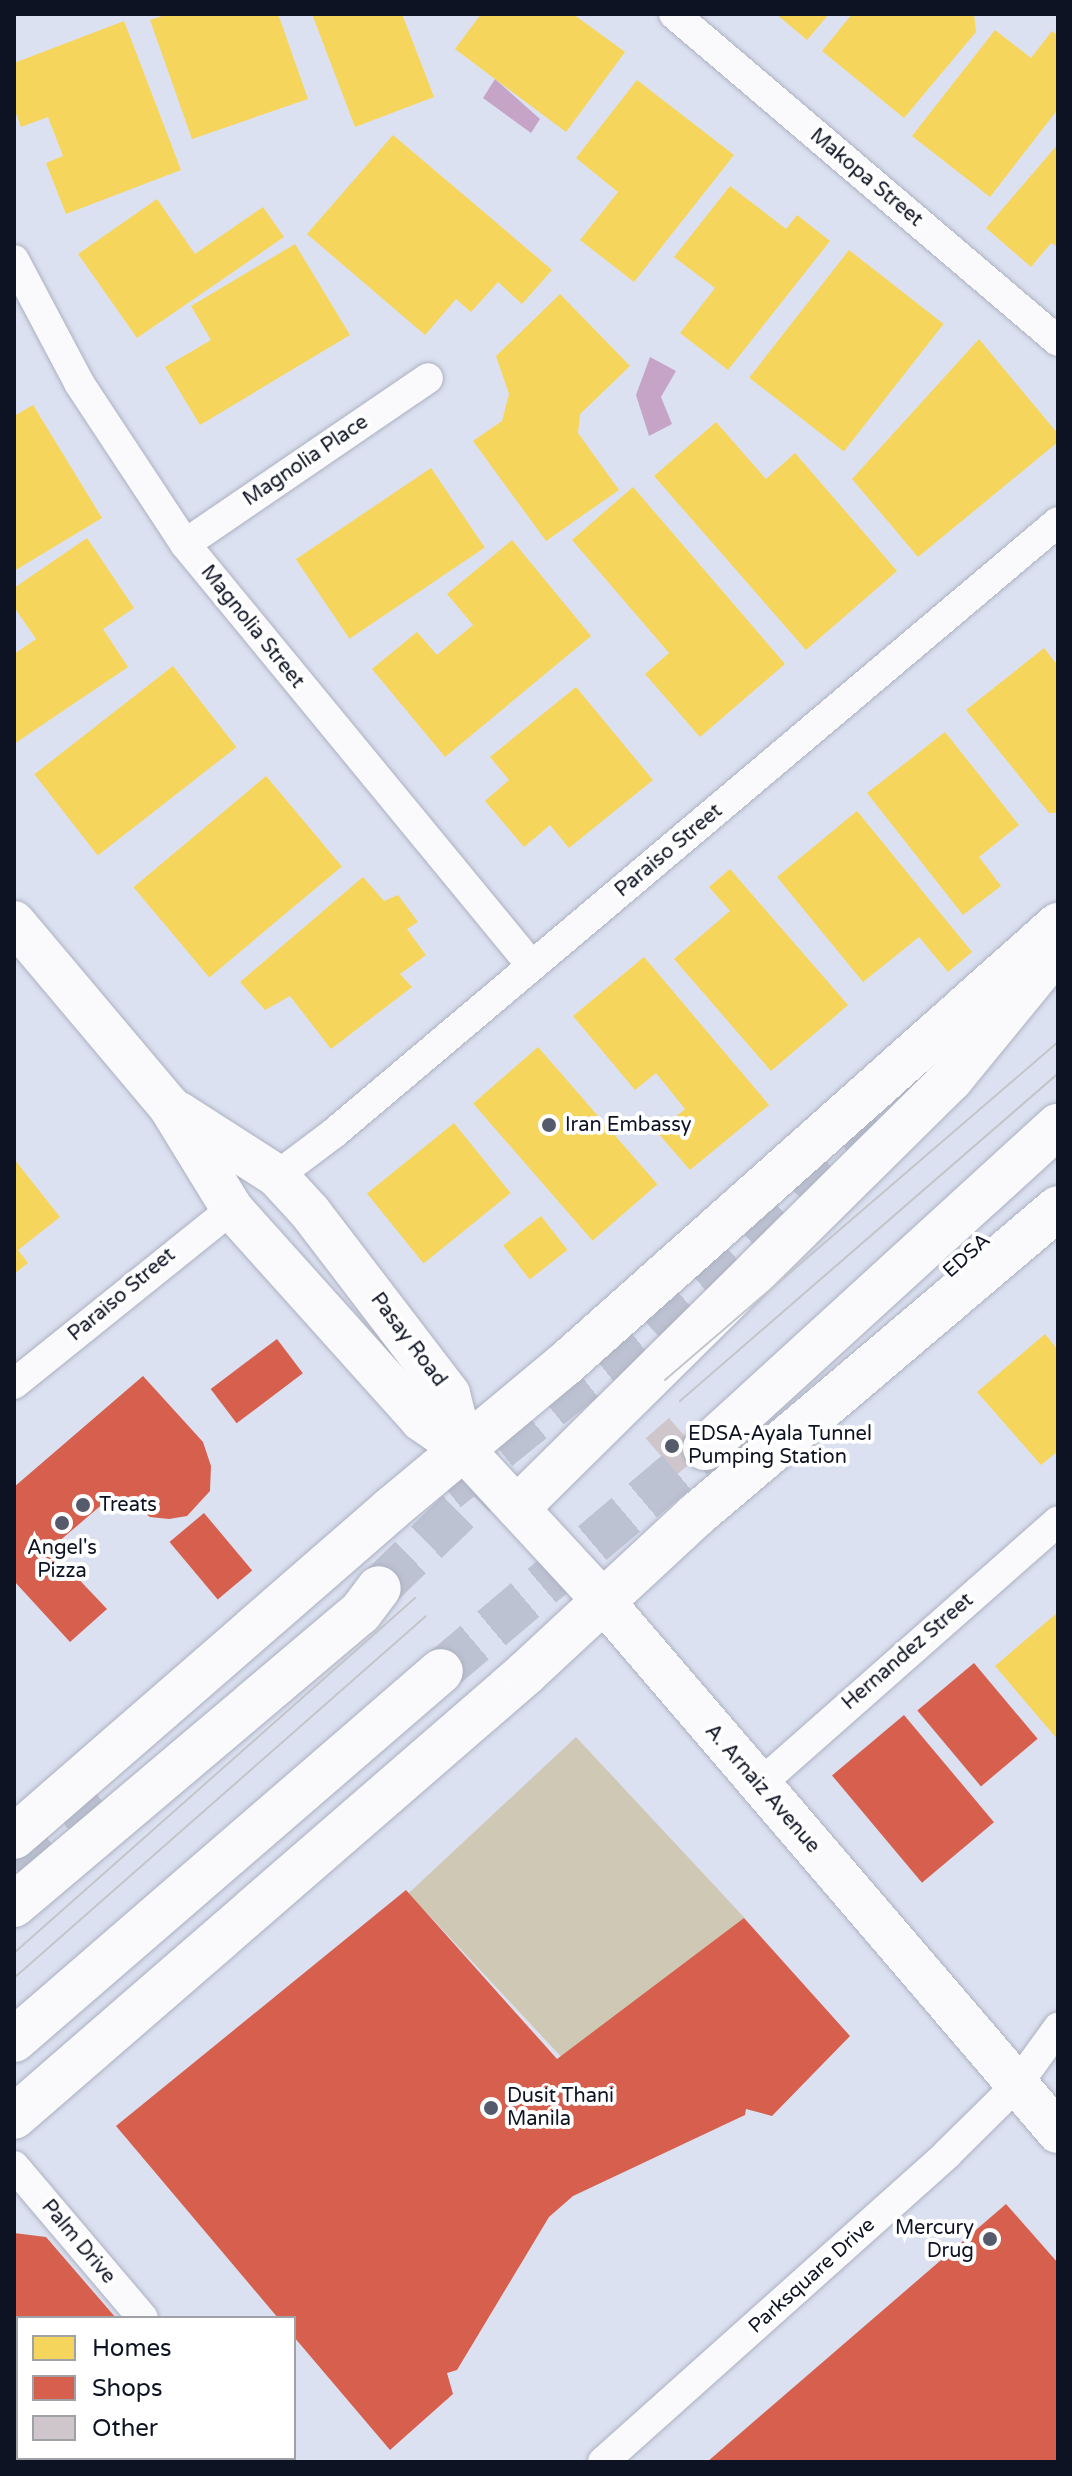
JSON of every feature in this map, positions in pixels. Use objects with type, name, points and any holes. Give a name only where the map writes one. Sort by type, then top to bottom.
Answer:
[{"type":"highway","points":[[14,1837],[564,1365],[1058,925]]},
{"type":"highway","points":[[518,1507],[951,1079],[1058,948]]},
{"type":"highway","points":[[705,1448],[1058,1126]]},
{"type":"highway","name":"EDSA","points":[[876,1338],[1058,1175]]},
{"type":"highway","points":[[14,2117],[604,1602],[695,1516],[1058,1208]]},
{"type":"highway","points":[[14,1905],[360,1613],[379,1588]]},
{"type":"highway","points":[[14,2040],[441,1671]]},
{"type":"street","name":"Makopa Street","points":[[674,14],[1058,341]]},
{"type":"street","name":"Magnolia Street","points":[[14,260],[79,383],[185,544],[532,966]]},
{"type":"street","name":"Magnolia Place","points":[[185,544],[428,378]]},
{"type":"street","name":"Paraiso Street","points":[[277,1176],[334,1133],[1058,522]]},
{"type":"street","name":"Pasay Road","points":[[14,922],[169,1106],[232,1209],[421,1420],[463,1449]]},
{"type":"street","name":"Pasay Road","points":[[169,1106],[277,1176],[310,1212],[449,1394],[463,1449]]},
{"type":"street","name":"Paraiso Street","points":[[14,1384],[232,1209]]},
{"type":"street","name":"A. Arnaiz Avenue","points":[[463,1449],[604,1602],[1058,2132]]},
{"type":"street","name":"Hernandez Street","points":[[760,1784],[1058,1521]]},
{"type":"street","name":"Parksquare Drive","points":[[603,2462],[873,2222],[1016,2086],[1058,2028]]},
{"type":"street","name":"Palm Drive","points":[[14,2166],[141,2316]]},
{"type":"shaded area","points":[[495,79],[540,119],[531,133],[483,98]]},
{"type":"shaded area","points":[[650,357],[676,371],[661,397],[672,424],[649,436],[636,395]]},
{"type":"shaded area","points":[[576,1737],[744,1918],[577,2074],[409,1893]]},
{"type":"building: Homes","points":[[168,14],[278,14],[308,99],[192,139],[150,20]]},
{"type":"building: Homes","points":[[312,14],[402,14],[434,97],[355,127]]},
{"type":"building: Homes","points":[[481,14],[573,14],[625,52],[566,132],[455,49]]},
{"type":"building: Homes","points":[[776,14],[829,14],[807,40]]},
{"type":"building: Homes","points":[[852,14],[974,14],[976,32],[904,118],[822,51]]},
{"type":"building: Homes","points":[[124,21],[181,170],[66,214],[46,163],[63,156],[48,117],[21,127],[14,108],[14,63]]},
{"type":"building: Homes","points":[[995,30],[1031,58],[1052,31],[1058,36],[1058,109],[990,197],[912,136]]},
{"type":"building: Homes","points":[[637,80],[734,155],[634,282],[580,240],[618,192],[576,158]]},
{"type":"building: Homes","points":[[393,135],[552,270],[522,304],[498,282],[471,312],[456,299],[425,335],[307,234]]},
{"type":"building: Homes","points":[[1058,144],[1058,247],[1051,243],[1031,267],[986,228]]},
{"type":"building: Homes","points":[[730,186],[786,229],[797,215],[830,241],[728,370],[680,333],[715,288],[674,257]]},
{"type":"building: Homes","points":[[157,199],[195,254],[263,207],[284,237],[137,338],[78,254]]},
{"type":"building: Homes","points":[[295,244],[350,335],[200,425],[165,367],[211,340],[191,306]]},
{"type":"building: Homes","points":[[849,250],[944,324],[844,452],[749,378]]},
{"type":"building: Homes","points":[[560,294],[630,366],[580,414],[578,433],[619,490],[546,541],[473,441],[502,421],[509,394],[496,356]]},
{"type":"building: Homes","points":[[979,339],[1058,434],[1058,442],[918,557],[852,479]]},
{"type":"building: Homes","points":[[33,405],[102,518],[14,571],[14,416]]},
{"type":"building: Homes","points":[[716,422],[766,479],[795,453],[897,571],[806,650],[654,476]]},
{"type":"building: Homes","points":[[431,468],[485,548],[350,639],[296,559]]},
{"type":"building: Homes","points":[[633,487],[785,664],[700,737],[645,674],[669,653],[572,540]]},
{"type":"building: Homes","points":[[87,538],[134,608],[103,629],[128,667],[14,744],[14,654],[36,639],[14,607],[14,588]]},
{"type":"building: Homes","points":[[512,540],[591,636],[445,757],[372,669],[417,632],[437,655],[473,625],[447,594]]},
{"type":"building: Homes","points":[[1044,648],[1058,666],[1058,813],[1049,813],[966,710]]},
{"type":"building: Homes","points":[[173,666],[236,747],[98,856],[34,774]]},
{"type":"building: Homes","points":[[576,687],[653,780],[569,848],[550,825],[524,847],[485,801],[509,780],[490,757]]},
{"type":"building: Homes","points":[[945,732],[1019,825],[979,857],[1001,886],[963,915],[867,793]]},
{"type":"building: Homes","points":[[266,776],[342,866],[209,978],[133,887]]},
{"type":"building: Homes","points":[[857,811],[972,952],[948,972],[919,937],[863,982],[777,877]]},
{"type":"building: Homes","points":[[730,869],[848,1005],[771,1071],[674,959],[730,911],[709,887]]},
{"type":"building: Homes","points":[[363,877],[384,901],[398,895],[418,922],[407,929],[426,955],[400,974],[412,987],[331,1049],[290,996],[265,1010],[240,982]]},
{"type":"building: Homes","points":[[644,957],[769,1105],[690,1170],[657,1132],[685,1109],[656,1073],[635,1090],[573,1016]]},
{"type":"building: Homes","points":[[538,1047],[657,1184],[592,1241],[473,1103]]},
{"type":"building: Homes","points":[[454,1123],[511,1193],[424,1263],[367,1193]]},
{"type":"building: Homes","points":[[14,1159],[60,1217],[18,1250],[28,1263],[14,1274]]},
{"type":"building: Homes","points":[[541,1216],[567,1250],[530,1279],[503,1246]]},
{"type":"building: Homes","points":[[1045,1334],[1058,1350],[1058,1451],[1041,1465],[977,1392]]},
{"type":"building: Homes","points":[[1058,1612],[1058,1740],[995,1666]]},
{"type":"building: Shops","points":[[277,1339],[303,1373],[237,1423],[211,1389]]},
{"type":"building: Shops","points":[[143,1376],[203,1442],[211,1466],[210,1491],[187,1516],[169,1519],[150,1517],[122,1497],[110,1508],[105,1502],[50,1549],[107,1609],[70,1642],[14,1581],[14,1487]]},
{"type":"building: Shops","points":[[204,1513],[252,1570],[218,1599],[170,1542]]},
{"type":"building: Shops","points":[[974,1663],[1038,1739],[981,1786],[917,1711]]},
{"type":"building: Shops","points":[[904,1715],[994,1822],[922,1883],[832,1775]]},
{"type":"building: Shops","points":[[406,1890],[557,2059],[744,1918],[850,2036],[772,2116],[746,2109],[745,2115],[573,2196],[549,2217],[457,2370],[447,2373],[453,2394],[390,2450],[296,2339],[296,2316],[276,2316],[116,2126]]},
{"type":"building: Shops","points":[[1006,2204],[1058,2263],[1058,2462],[707,2462]]},
{"type":"building: Shops","points":[[14,2233],[46,2237],[114,2316],[16,2316],[14,2435]]},
{"type":"building: Shops","points":[[111,2460],[212,2460],[212,2462]]},
{"type":"building: Other","name":"EDSA-Ayala Tunnel Pumping Station","points":[[669,1418],[700,1454],[677,1475],[646,1438]]},
{"type":"tunnel","points":[[447,1490],[650,1327],[880,1123]]},
{"type":"tunnel","points":[[441,1671],[705,1448]]},
{"type":"tunnel","points":[[379,1588],[493,1478]]},
{"type":"tunnel","points":[[14,1867],[96,1794]]},
{"type":"tram line","points":[[665,1380],[1058,1042]]},
{"type":"tram line","points":[[680,1401],[1058,1074]]},
{"type":"tram line","points":[[14,1953],[415,1598]]},
{"type":"tram line","points":[[14,1978],[426,1616]]},
{"type":"place","name":"Iran Embassy","points":[[549,1125]]},
{"type":"place","name":"EDSA-Ayala Tunnel Pumping Station","points":[[672,1446]]},
{"type":"place","name":"Treats","points":[[83,1505]]},
{"type":"place","name":"Angel's Pizza","points":[[62,1523]]},
{"type":"place","name":"Dusit Thani Manila","points":[[491,2108]]},
{"type":"place","name":"Mercury Drug","points":[[990,2239]]}]
